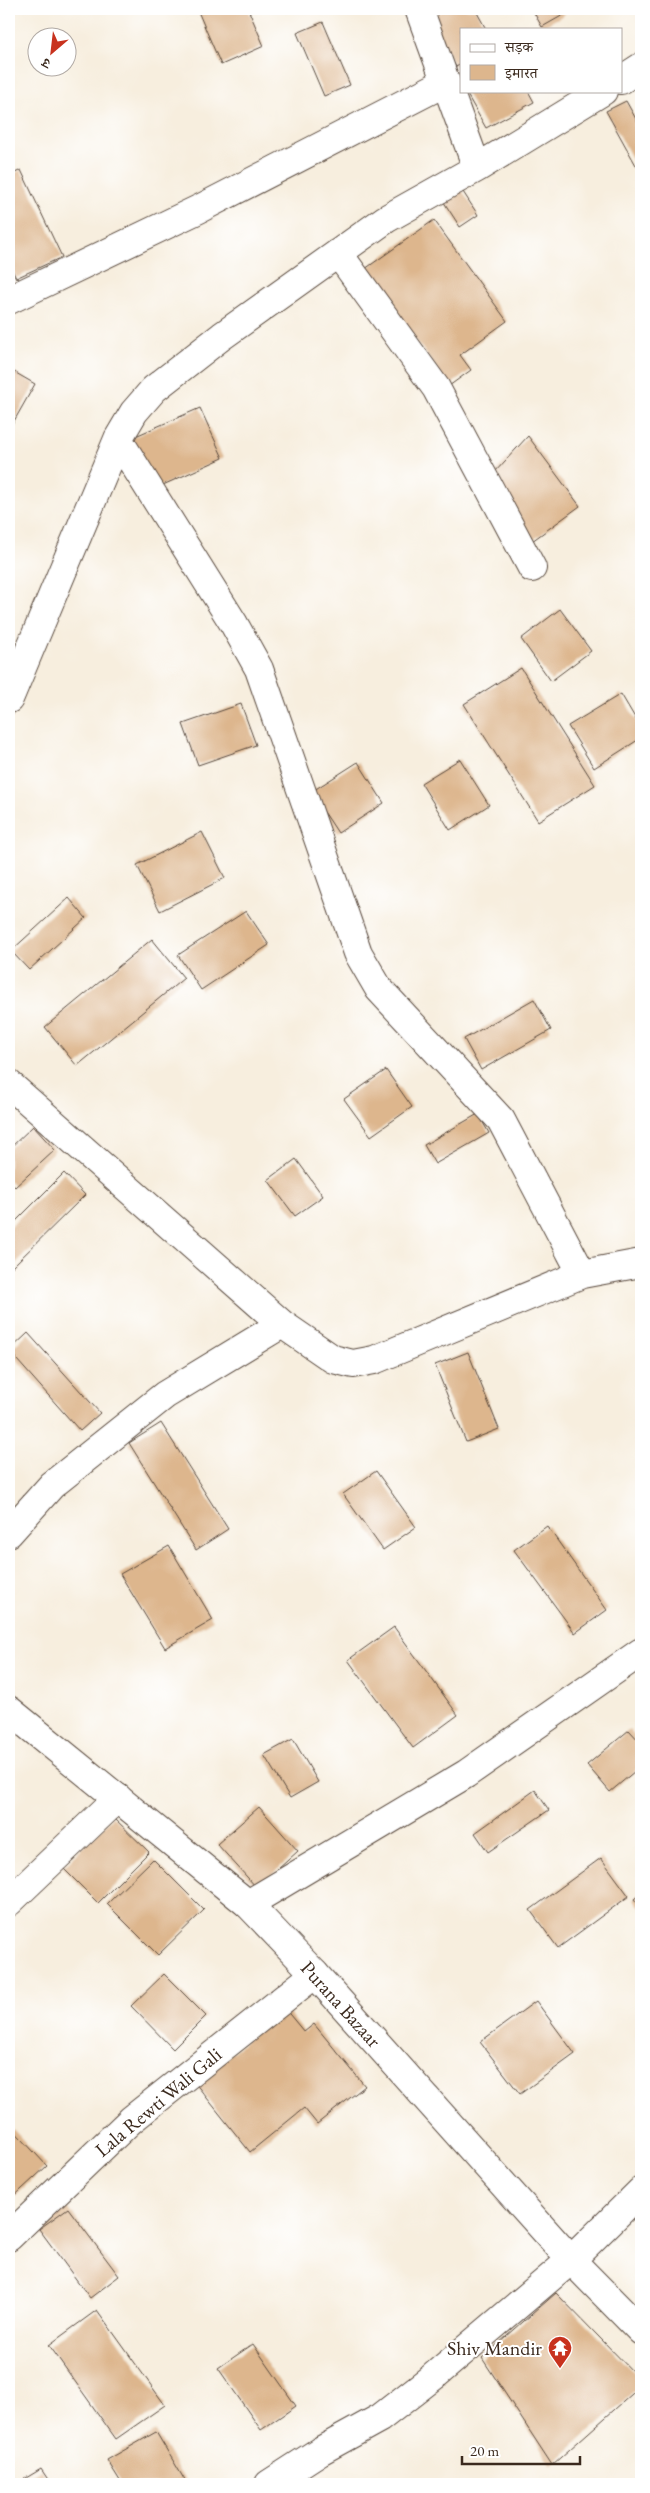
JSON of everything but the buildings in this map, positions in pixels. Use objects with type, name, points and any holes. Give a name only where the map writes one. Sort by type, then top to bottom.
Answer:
[{"type":"street","points":[[419,9],[477,168]]},
{"type":"street","points":[[622,79],[641,67]]},
{"type":"street","points":[[9,300],[199,209],[446,82]]},
{"type":"street","points":[[9,699],[118,439],[134,412],[154,389],[222,336],[386,219],[477,168],[601,92]]},
{"type":"street","points":[[338,253],[436,388],[532,568]]},
{"type":"street","points":[[118,439],[234,624],[259,669],[358,953],[378,989],[501,1120],[582,1274]]},
{"type":"street","points":[[9,1084],[282,1324],[333,1359],[353,1364],[374,1360],[582,1274],[641,1263]]},
{"type":"street","points":[[9,1533],[52,1485],[165,1395],[282,1324]]},
{"type":"street","points":[[248,1904],[466,1774],[641,1652]]},
{"type":"street","name":"Purana Bazaar","points":[[9,1710],[248,1904],[315,1974],[571,2260],[641,2331]]},
{"type":"street","points":[[9,1902],[118,1798]]},
{"type":"street","name":"Lala Rewti Wali Gali","points":[[9,2237],[130,2120],[315,1974]]},
{"type":"street","points":[[269,2484],[320,2451],[380,2418],[434,2376],[571,2260],[641,2191]]},
{"type":"place","name":"Shiv Mandir","points":[[560,2369]]}]
